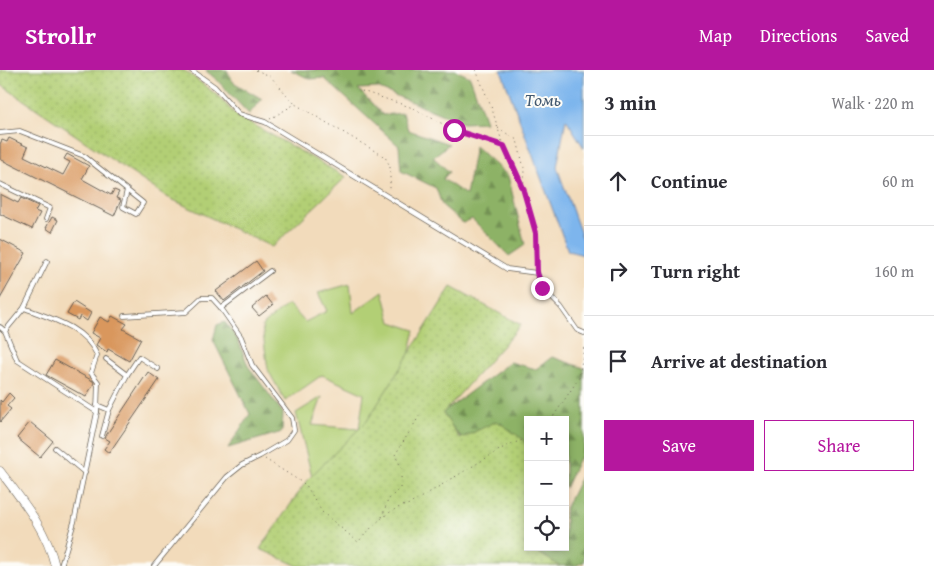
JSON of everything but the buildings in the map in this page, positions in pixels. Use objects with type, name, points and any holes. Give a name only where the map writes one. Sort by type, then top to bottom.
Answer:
[{"type":"street","points":[[0,471],[34,517],[53,556],[55,566]]},
{"type":"lane","points":[[191,70],[215,87],[239,114],[265,122],[507,268],[537,273],[542,288],[561,307],[577,330],[584,333]]},
{"type":"lane","points":[[0,133],[20,132],[84,156],[127,190],[143,203],[136,214],[123,207],[127,190]]},
{"type":"lane","points":[[0,184],[50,208],[46,220]]},
{"type":"lane","points":[[6,332],[24,308],[47,262]]},
{"type":"lane","points":[[220,308],[270,271]]},
{"type":"lane","points":[[124,316],[186,312],[201,298],[212,298],[241,337],[252,365],[292,418],[294,430],[287,440],[242,465],[227,477],[154,566]]},
{"type":"lane","points":[[24,308],[68,325],[93,344],[97,355],[91,373],[98,382],[97,412],[74,522],[62,566]]},
{"type":"lane","points":[[0,327],[6,332],[17,360],[97,412]]},
{"type":"lane","points":[[102,436],[109,410],[139,357],[158,369]]},
{"type":"lane","points":[[106,359],[128,375]]},
{"type":"lane","points":[[97,406],[109,410]]},
{"type":"lane","points":[[55,448],[84,473]]},
{"type":"path","points":[[256,70],[270,76],[295,104],[385,157],[390,166],[390,197]]},
{"type":"path","points":[[476,70],[504,146],[523,188],[536,233],[537,273]]},
{"type":"path","points":[[362,91],[413,108],[454,130],[504,146]]},
{"type":"path","points":[[265,122],[295,104]]},
{"type":"path","points":[[498,128],[516,140],[525,172],[523,188]]},
{"type":"path","points":[[554,416],[579,378],[584,347]]},
{"type":"path","points":[[381,517],[388,500],[400,488],[402,469],[394,455],[420,415]]},
{"type":"path","points":[[260,456],[306,486],[322,512],[358,542],[381,517],[398,507],[410,504],[506,446],[524,439]]},
{"type":"green space","points":[[0,70],[184,70],[217,95],[236,115],[346,177],[272,247],[167,197],[0,84]]},
{"type":"green space","points":[[205,70],[227,70],[233,82],[262,99],[249,114]]},
{"type":"green space","points":[[291,70],[455,70],[470,77],[486,122],[463,123],[377,88],[358,89],[383,115],[403,113],[408,130],[449,144],[433,157],[449,172],[443,179],[466,195],[475,146],[508,176],[525,245],[509,256],[472,219],[463,223],[442,205],[436,188],[401,171],[399,146],[324,78],[310,79]]},
{"type":"green space","points":[[350,284],[353,313],[383,291],[391,322],[415,330],[409,355],[433,357],[315,488],[296,413],[322,397],[312,425],[359,429],[364,394],[322,375],[285,401],[268,370],[262,326],[288,304],[305,322],[327,311],[318,293]]},
{"type":"green space","points":[[451,287],[521,325],[443,413],[460,439],[497,421],[524,440],[524,551],[535,551],[560,566],[298,566],[260,549],[308,479],[367,421]]},
{"type":"green space","points":[[225,322],[238,340],[248,366],[283,413],[282,432],[228,448],[250,414],[213,340],[217,325]]},
{"type":"green space","points":[[552,357],[584,368],[584,562],[575,566],[550,566],[540,553],[527,566],[522,555],[524,551],[569,551],[569,501],[583,472],[580,456],[569,479],[569,416],[524,416],[524,442],[497,422],[461,438],[442,413],[510,362],[536,369]]},
{"type":"water","name":"Томь","points":[[501,70],[584,70],[584,148],[566,119],[557,167],[584,243],[584,255],[568,251]]},
{"type":"route","points":[[454,130],[504,146],[523,188],[536,233],[537,273],[542,288]]}]
